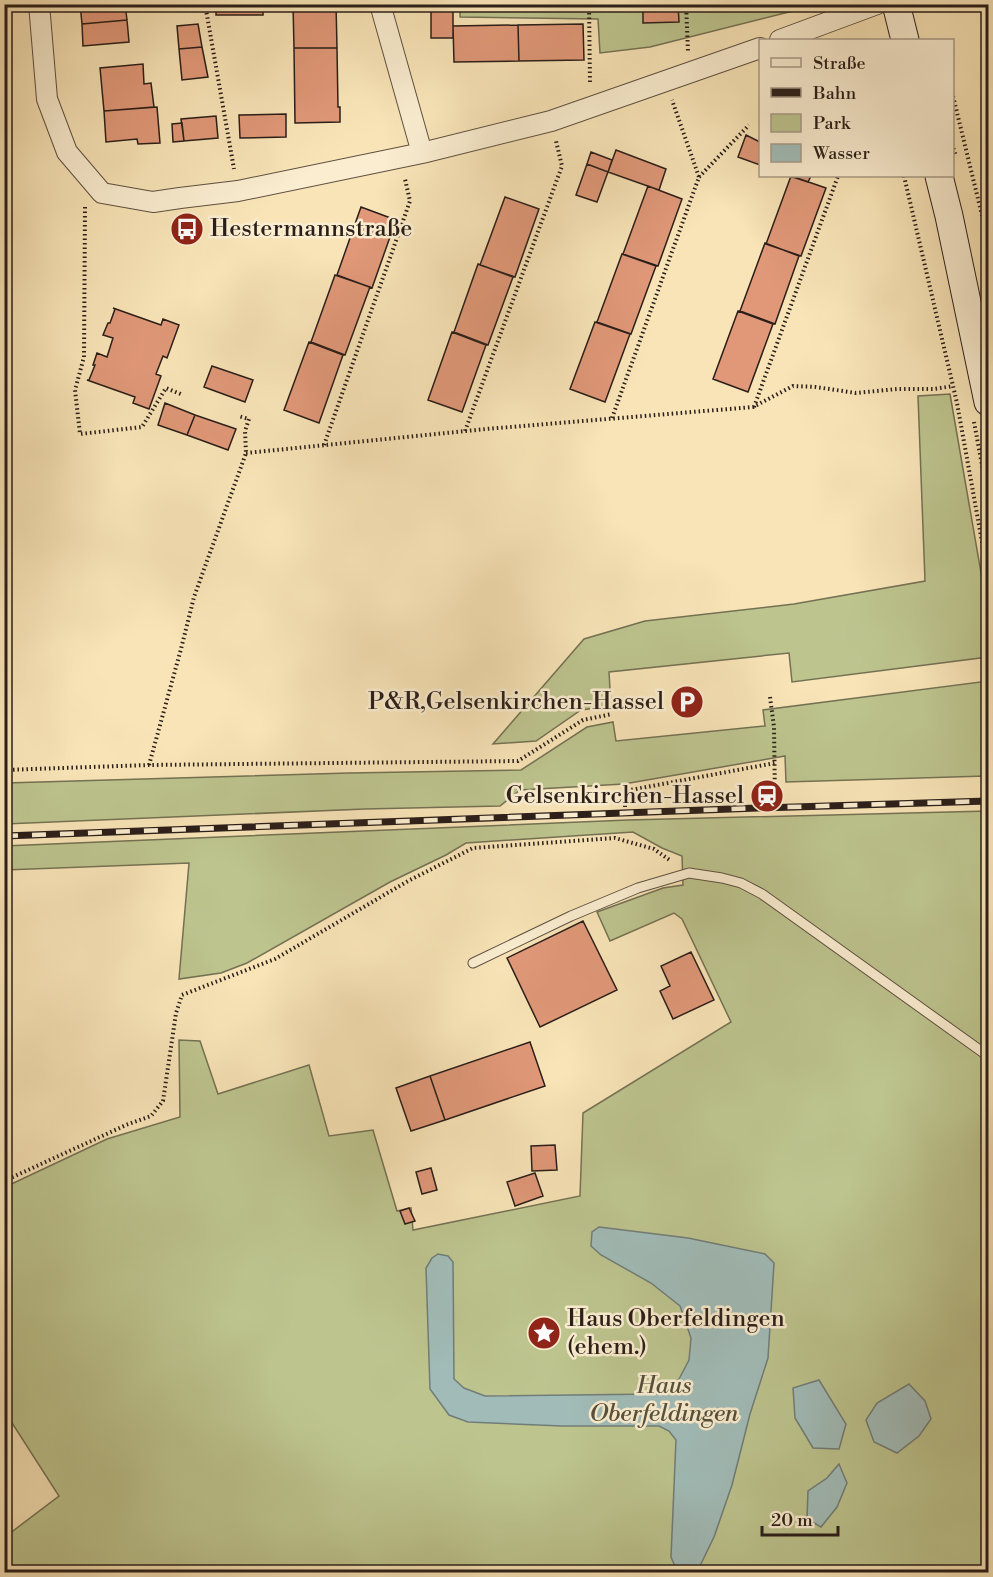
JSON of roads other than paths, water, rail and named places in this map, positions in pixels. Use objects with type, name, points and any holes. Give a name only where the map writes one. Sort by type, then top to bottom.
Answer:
[{"type":"street","points":[[39,4],[47,99],[67,152],[102,193],[153,202],[238,191],[422,153],[551,121],[759,48]]},
{"type":"street","points":[[380,4],[422,153]]},
{"type":"street","points":[[783,39],[877,4]]},
{"type":"street","points":[[896,4],[905,39]]},
{"type":"street","points":[[939,177],[988,402]]},
{"type":"lane","points":[[473,963],[571,916],[638,888],[689,873],[722,878],[762,894],[988,1056]]},
{"type":"water","points":[[599,1227],[688,1238],[765,1254],[774,1263],[768,1358],[750,1414],[732,1485],[714,1537],[697,1572],[677,1571],[671,1557],[676,1440],[669,1431],[659,1426],[562,1426],[468,1422],[449,1415],[430,1389],[426,1268],[432,1258],[438,1254],[448,1256],[453,1262],[454,1379],[464,1388],[485,1396],[657,1394],[679,1379],[689,1360],[691,1338],[680,1306],[651,1283],[601,1255],[591,1246],[592,1232]]},
{"type":"water","points":[[819,1380],[846,1424],[839,1449],[813,1448],[795,1418],[793,1388]]},
{"type":"water","points":[[909,1384],[925,1401],[931,1419],[919,1436],[897,1453],[874,1442],[866,1420],[877,1403]]},
{"type":"water","points":[[839,1464],[847,1483],[837,1507],[821,1527],[807,1519],[808,1491],[827,1478]]},
{"type":"railway","points":[[4,836],[988,801]]},
{"type":"place","name":"Hestermannstraße","points":[[187,229]]},
{"type":"place","name":"P&R,Gelsenkirchen-Hassel","points":[[687,702]]},
{"type":"place","name":"Gelsenkirchen-Hassel","points":[[767,796]]},
{"type":"place","name":"Haus Oberfeldingen (ehem.)","points":[[544,1333]]},
{"type":"park label","name":"Haus Oberfeldingen","points":[[664,1400]]}]
